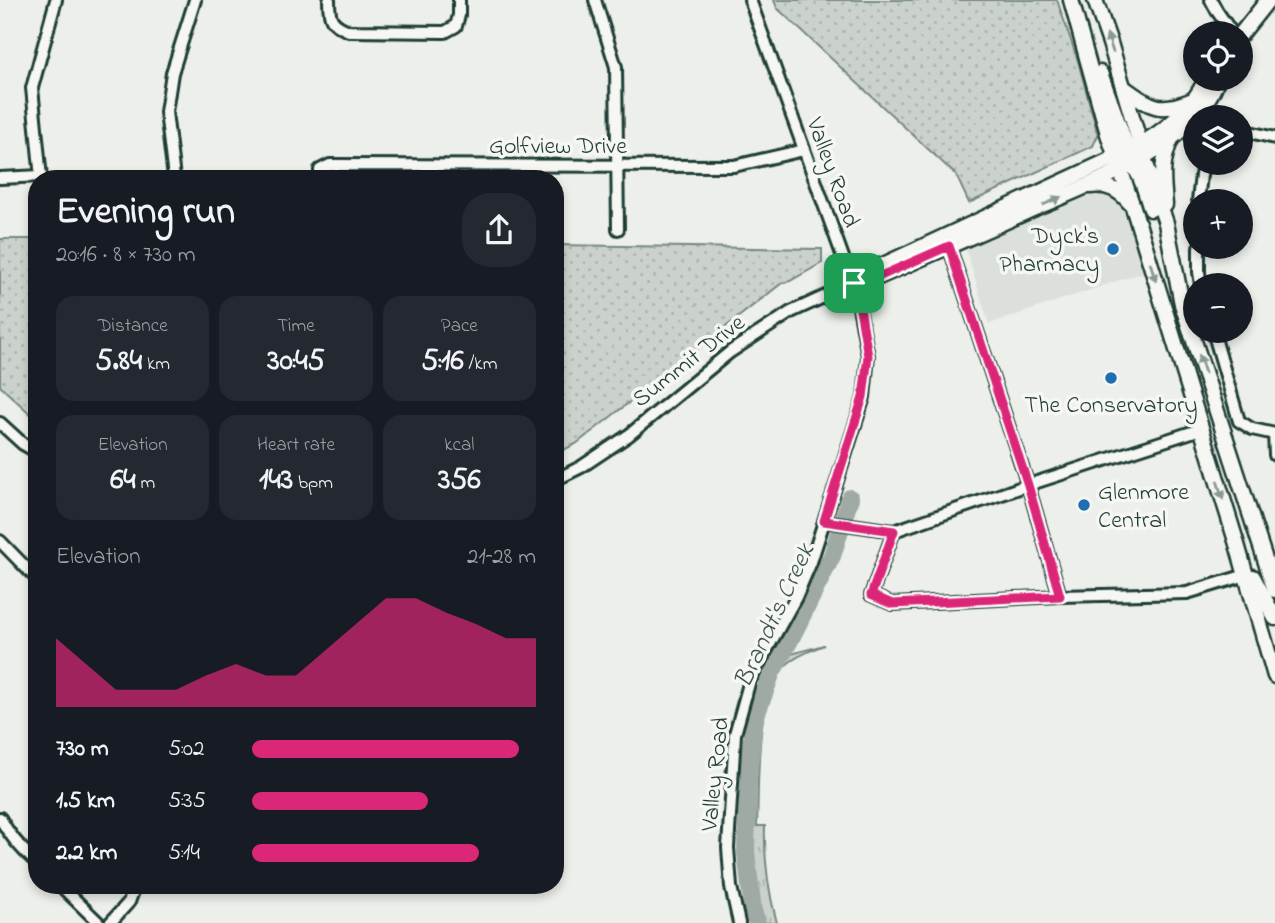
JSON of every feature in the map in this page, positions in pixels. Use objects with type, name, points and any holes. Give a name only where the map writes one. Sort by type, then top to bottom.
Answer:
[{"type":"main road","points":[[1071,0],[1108,134],[1130,157],[1137,169],[1275,590]]},
{"type":"main road","points":[[1071,0],[1130,157],[1166,223]]},
{"type":"main road","points":[[1095,0],[1123,87],[1133,207],[1275,676]]},
{"type":"main road","points":[[1251,21],[1268,0]]},
{"type":"main road","points":[[1123,87],[1157,108],[1180,106],[1194,99]]},
{"type":"main road","points":[[1130,157],[1179,117],[1200,91]]},
{"type":"main road","points":[[1130,157],[1171,138],[1184,127],[1213,91]]},
{"type":"main road","points":[[1108,134],[1102,151],[1083,180],[1109,186],[1133,207]]},
{"type":"main road","points":[[1171,138],[1162,167],[1166,223],[1182,304]]},
{"type":"main road","name":"Summit Drive","points":[[854,283],[869,281],[949,246],[1130,157]]},
{"type":"main road","name":"Summit Drive","points":[[854,283],[864,273],[1083,180]]},
{"type":"main road","points":[[1236,541],[1275,618]]},
{"type":"street","points":[[40,170],[32,88],[56,0]]},
{"type":"street","points":[[173,170],[166,112],[172,73],[195,0]]},
{"type":"street","points":[[329,0],[329,15],[337,26],[349,31],[431,32],[445,32],[456,26],[459,0]]},
{"type":"street","points":[[595,0],[616,67],[618,229]]},
{"type":"street","name":"Valley Road","points":[[739,923],[731,887],[728,848],[734,734],[750,680],[796,597],[811,562],[863,397],[868,356],[854,283],[750,0]]},
{"type":"street","points":[[1211,0],[1224,21]]},
{"type":"street","points":[[1253,133],[1275,138]]},
{"type":"street","name":"Golfview Drive","points":[[320,170],[330,165],[734,166],[804,150]]},
{"type":"street","points":[[0,178],[28,177]]},
{"type":"street","points":[[949,246],[1028,485],[1060,596]]},
{"type":"street","name":"Summit Drive","points":[[564,476],[629,435],[730,352],[781,318],[854,283]]},
{"type":"street","points":[[1217,343],[1240,421],[1252,429],[1271,433],[1275,455]]},
{"type":"street","points":[[0,423],[28,447]]},
{"type":"street","points":[[824,521],[894,531],[1201,429]]},
{"type":"street","points":[[894,531],[871,595],[892,604],[1187,593],[1246,575]]},
{"type":"street","points":[[0,541],[28,570]]},
{"type":"street","points":[[0,818],[28,855]]},
{"type":"street","points":[[69,894],[99,923]]},
{"type":"street","points":[[110,923],[129,902],[132,894]]},
{"type":"shaded area","points":[[1086,192],[1133,207],[1144,272],[989,324],[965,247]]},
{"type":"green space","points":[[774,0],[1057,0],[1078,61],[1098,135],[1093,146],[969,203],[956,175],[777,8]]},
{"type":"green space","points":[[0,239],[28,239],[28,412],[0,386]]},
{"type":"green space","points":[[564,245],[822,249],[822,263],[782,283],[576,444],[564,450]]},
{"type":"green space","points":[[824,645],[786,665],[776,678],[768,696],[760,741],[757,826],[765,826],[767,875],[777,923],[752,923],[744,888],[740,838],[746,752],[753,706],[769,660]]},
{"type":"waterway","name":"Brandt's Creek","points":[[757,923],[753,911],[746,852],[748,777],[754,721],[772,672],[832,556],[850,498]]},
{"type":"place","name":"Dyck's Pharmacy","points":[[1113,249]]},
{"type":"place","name":"The Conservatory","points":[[1111,378]]},
{"type":"place","name":"Glenmore Central","points":[[1084,505]]},
{"type":"route","points":[[949,246],[1028,485],[1060,596],[892,604],[871,595],[894,531],[824,521],[863,397],[868,356],[854,283],[869,281],[949,246]]}]
